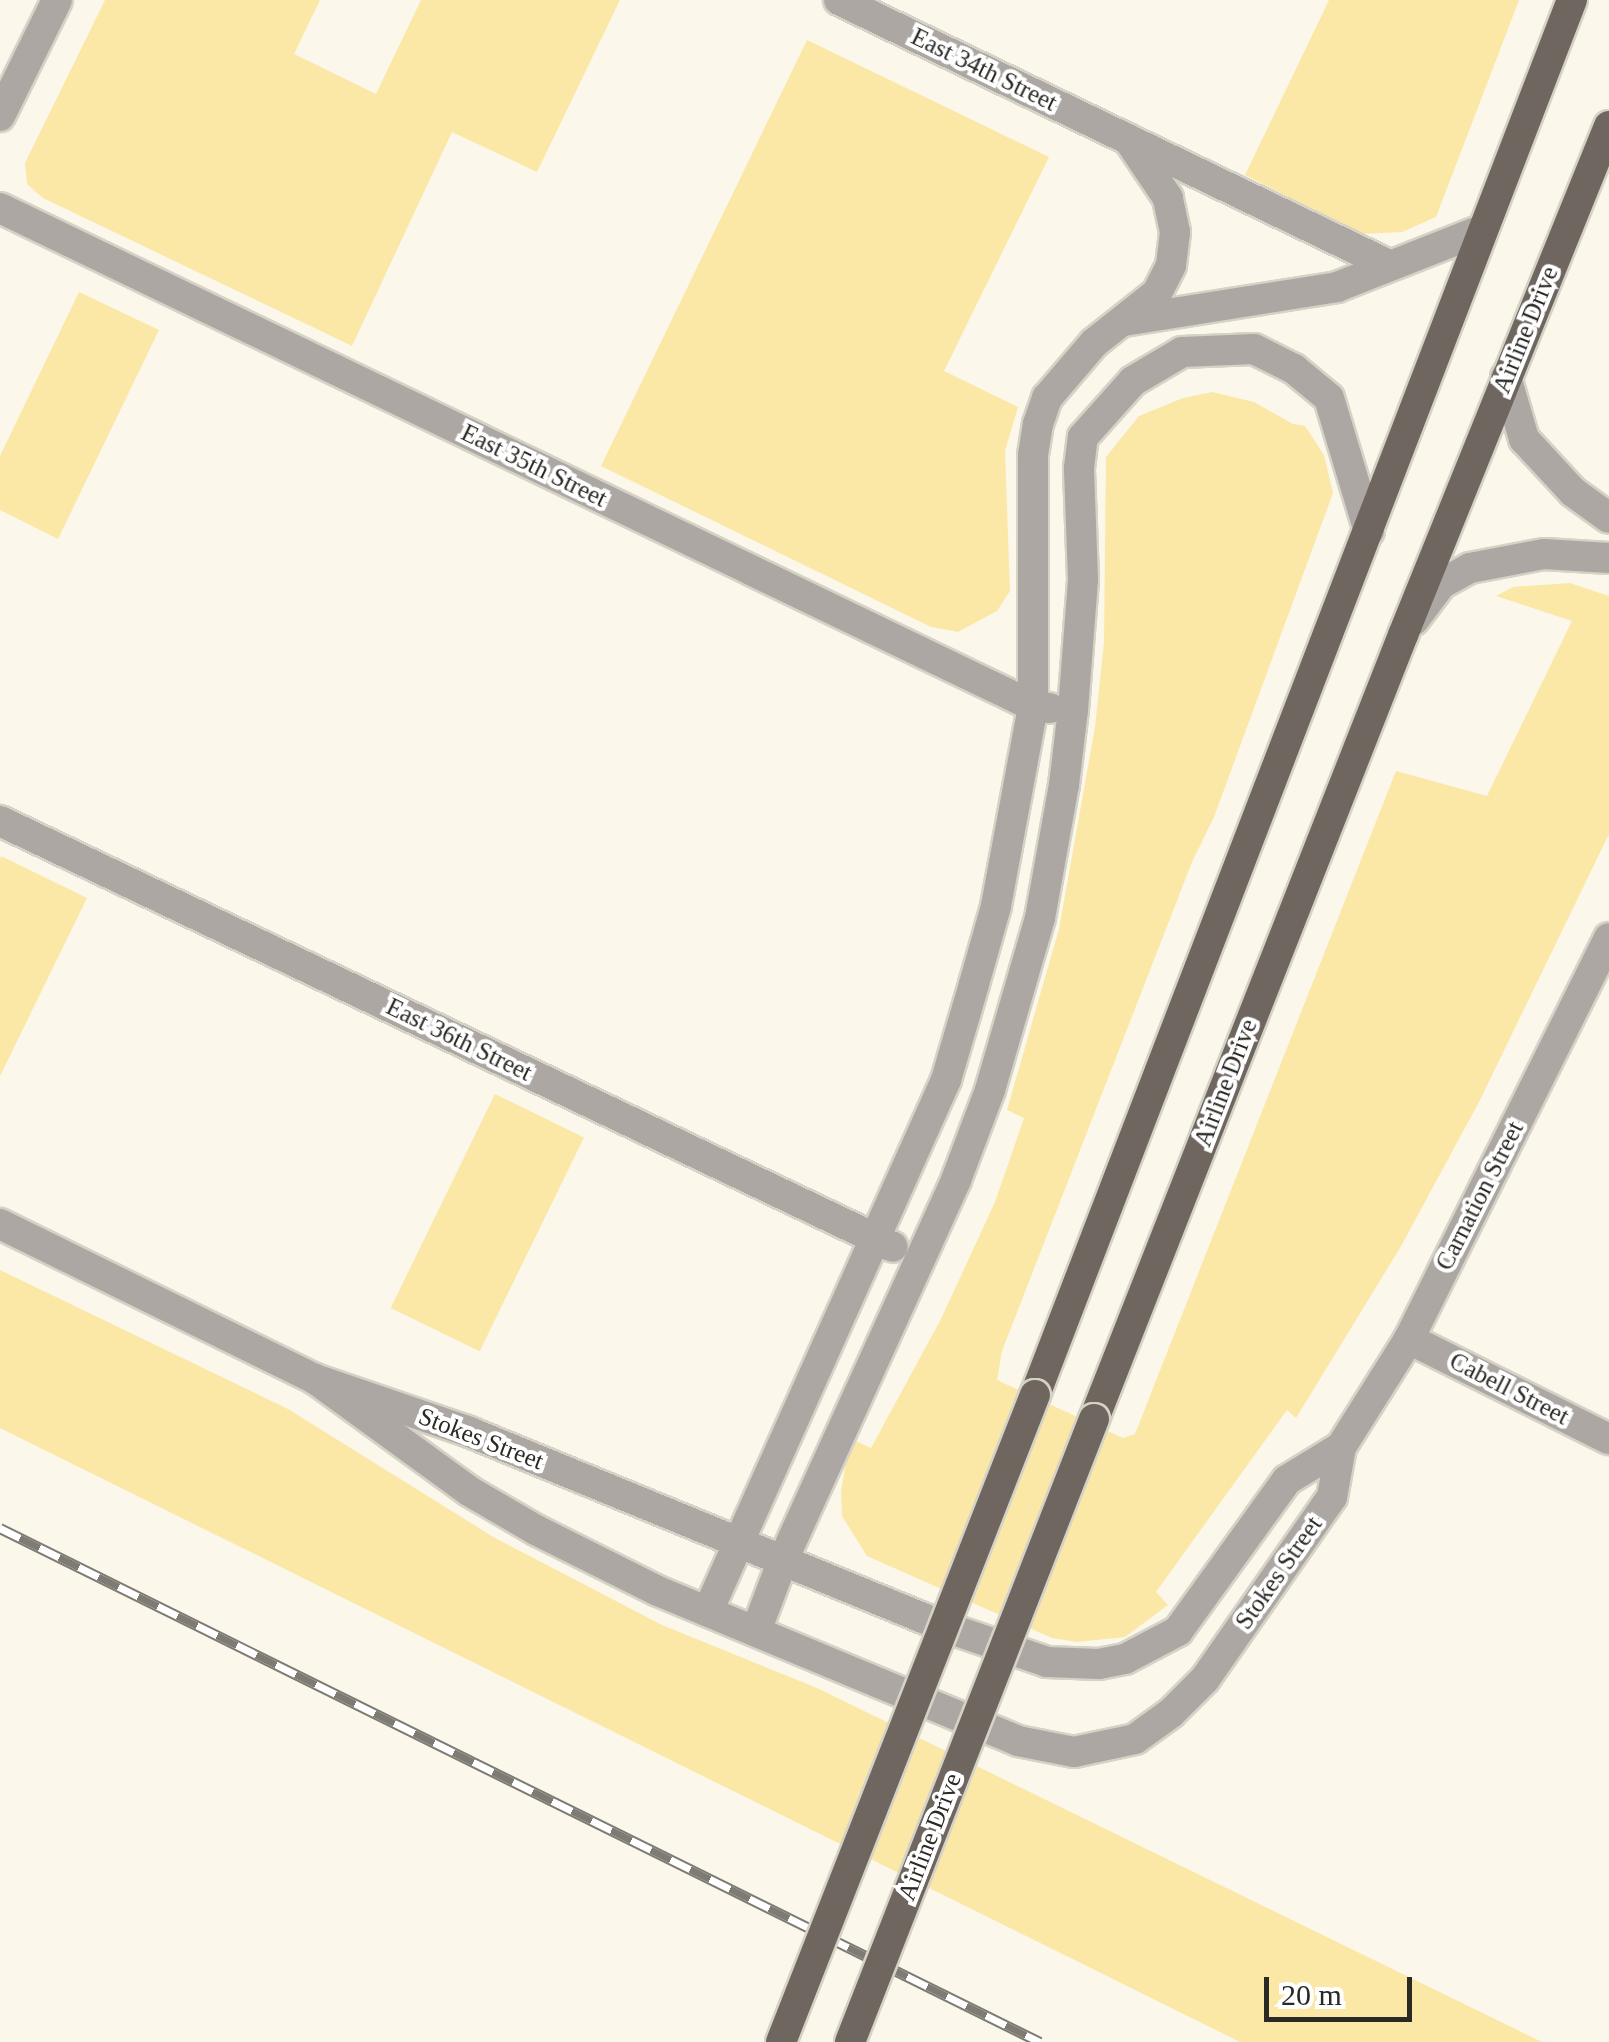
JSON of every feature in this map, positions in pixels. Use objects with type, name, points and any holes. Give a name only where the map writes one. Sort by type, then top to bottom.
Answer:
[{"type":"main road","points":[[781,2042],[1035,1395],[1572,0]]},
{"type":"main road","name":"Airline Drive","points":[[850,2042],[1403,634],[1609,126]]},
{"type":"street","points":[[0,116],[57,0]]},
{"type":"street","name":"East 34th Street","points":[[839,0],[1389,265]]},
{"type":"street","points":[[708,1610],[946,1080],[974,984],[996,906],[1033,706],[1032,455],[1038,424],[1047,398],[1094,343],[1157,293],[1170,265],[1175,232],[1168,198],[1128,139]]},
{"type":"street","name":"East 35th Street","points":[[0,208],[1033,706],[1072,710]]},
{"type":"street","points":[[1122,322],[1337,287],[1482,230]]},
{"type":"street","points":[[756,1632],[783,1560],[956,1180],[990,1090],[1040,918],[1064,784],[1072,710],[1083,579],[1078,468],[1083,437],[1133,381],[1182,352],[1254,349],[1294,370],[1329,398],[1369,531]]},
{"type":"street","points":[[1506,377],[1524,439],[1573,492],[1609,518]]},
{"type":"street","points":[[1403,634],[1441,584],[1470,568],[1544,554],[1609,558]]},
{"type":"street","name":"East 36th Street","points":[[0,820],[919,1259]]},
{"type":"street","name":"Carnation Street","points":[[1340,1447],[1409,1339],[1609,938]]},
{"type":"street","name":"Stokes Street","points":[[0,1224],[315,1379],[467,1431],[1022,1655],[1074,1665],[1112,1661],[1160,1644],[1178,1631],[1286,1480],[1340,1447]]},
{"type":"street","name":"Cabell Street","points":[[1409,1339],[1609,1440]]},
{"type":"street","name":"Stokes Street","points":[[315,1379],[470,1491],[536,1530],[756,1632],[1018,1741],[1074,1752],[1134,1739],[1172,1713],[1205,1679],[1332,1497],[1340,1447]]},
{"type":"shaded area","points":[[105,0],[320,0],[294,54],[376,94],[421,0],[620,0],[537,172],[452,132],[352,346],[43,198],[27,184],[25,163]]},
{"type":"shaded area","points":[[1329,0],[1519,0],[1436,217],[1402,232],[1361,234],[1245,175]]},
{"type":"shaded area","points":[[807,40],[1049,157],[944,371],[1018,407],[1005,451],[1010,591],[997,611],[958,632],[931,627],[601,466]]},
{"type":"shaded area","points":[[79,292],[159,330],[58,539],[0,510],[0,456]]},
{"type":"shaded area","points":[[1212,392],[1254,402],[1293,424],[1305,426],[1324,455],[1333,493],[1214,817],[1192,862],[1002,1351],[997,1380],[1123,1438],[1135,1434],[1396,771],[1487,796],[1572,621],[1496,596],[1513,587],[1570,583],[1609,596],[1609,834],[1479,1102],[1400,1248],[1296,1418],[1287,1410],[1156,1592],[1168,1605],[1125,1637],[1077,1642],[1052,1638],[867,1556],[842,1516],[841,1491],[846,1462],[856,1441],[871,1448],[941,1319],[995,1202],[1024,1118],[1007,1110],[1059,929],[1095,727],[1104,642],[1106,457],[1139,416],[1183,398]]},
{"type":"shaded area","points":[[1,856],[87,898],[0,1076],[0,859]]},
{"type":"shaded area","points":[[495,1094],[584,1137],[480,1351],[391,1308]]},
{"type":"shaded area","points":[[0,1270],[288,1409],[495,1538],[662,1625],[817,1688],[1542,2042],[1240,2042],[0,1428]]},
{"type":"railway","points":[[0,1528],[1040,2042]]}]
